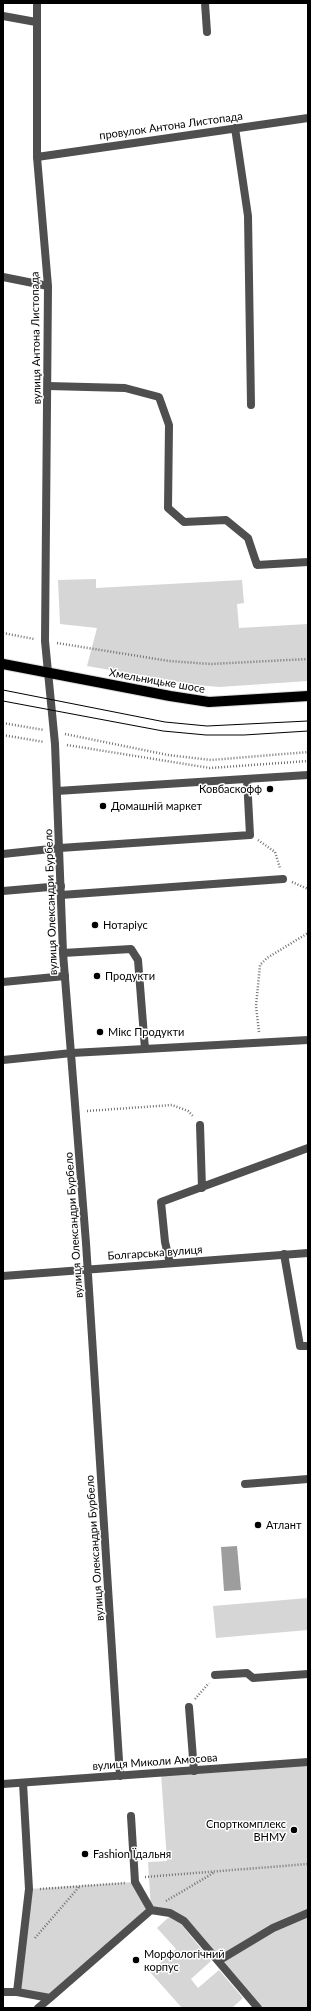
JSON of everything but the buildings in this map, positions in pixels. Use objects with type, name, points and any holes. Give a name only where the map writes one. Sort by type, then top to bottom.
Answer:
[{"type":"main road","name":"Хмельницьке шосе","points":[[3,664],[209,702],[308,696]]},
{"type":"street","name":"вулиця Антона Листопада","points":[[37,3],[37,157],[48,286],[45,641],[48,672]]},
{"type":"street","points":[[205,3],[207,32]]},
{"type":"street","points":[[3,16],[36,22]]},
{"type":"street","name":"провулок Антона Листопада","points":[[37,157],[308,118]]},
{"type":"street","points":[[235,128],[248,216],[251,405]]},
{"type":"street","points":[[3,277],[48,286]]},
{"type":"street","points":[[48,386],[125,388],[159,397],[169,425],[168,508],[184,522],[226,520],[248,538],[257,565],[308,562]]},
{"type":"street","name":"вулиця Олександри Бурбело","points":[[48,672],[55,744],[64,976],[72,1053],[88,1269],[120,1776]]},
{"type":"street","points":[[57,791],[308,775]]},
{"type":"street","points":[[3,854],[60,848],[250,835],[247,779]]},
{"type":"street","points":[[60,895],[283,879]]},
{"type":"street","points":[[3,890],[61,886]]},
{"type":"street","points":[[63,953],[131,949],[138,960],[145,1049]]},
{"type":"street","points":[[3,982],[64,976]]},
{"type":"street","points":[[3,1060],[72,1053],[308,1040]]},
{"type":"street","points":[[200,1125],[202,1188]]},
{"type":"street","points":[[170,1263],[165,1242],[162,1202],[308,1148]]},
{"type":"street","name":"Болгарська вулиця","points":[[3,1276],[308,1253]]},
{"type":"street","points":[[284,1254],[300,1346],[308,1346]]},
{"type":"street","points":[[245,1484],[308,1478]]},
{"type":"street","points":[[215,1675],[247,1673],[253,1678],[308,1674]]},
{"type":"street","points":[[189,1707],[194,1771]]},
{"type":"street","name":"вулиця Миколи Амосова","points":[[3,1784],[308,1762]]},
{"type":"street","points":[[17,1992],[29,1889],[23,1783]]},
{"type":"street","points":[[131,1816],[135,1880],[151,1910]]},
{"type":"street","points":[[151,1910],[170,1913],[184,1921],[258,2008]]},
{"type":"street","points":[[38,2008],[151,1910]]},
{"type":"street","points":[[218,1961],[273,1928],[308,1913]]},
{"type":"street","points":[[3,1992],[17,1992],[50,1998]]},
{"type":"path","points":[[3,633],[169,661],[211,664],[308,659]]},
{"type":"path","points":[[3,723],[168,755],[211,760],[308,752]]},
{"type":"path","points":[[3,734],[55,744],[210,768],[308,761]]},
{"type":"path","points":[[250,835],[275,852],[283,879],[304,886],[308,889]]},
{"type":"path","points":[[260,1042],[256,1006],[260,965],[267,958],[308,933]]},
{"type":"path","points":[[87,1111],[172,1105],[188,1111],[200,1125]]},
{"type":"path","points":[[189,1707],[215,1675]]},
{"type":"path","points":[[29,1889],[79,1887],[135,1880],[308,1864]]},
{"type":"path","points":[[151,1910],[215,1872]]},
{"type":"path","points":[[22,1953],[79,1887]]},
{"type":"shaded area","points":[[96,579],[96,588],[242,580],[244,603],[237,604],[239,628],[308,624],[308,681],[219,687],[197,685],[87,666],[97,628],[60,624],[58,580]]},
{"type":"shaded area","points":[[237,1546],[241,1590],[224,1591],[221,1547]]},
{"type":"shaded area","points":[[308,1598],[308,1630],[216,1638],[213,1606]]},
{"type":"shaded area","points":[[308,1762],[308,2008],[258,2008],[184,1921],[151,1910],[50,1998],[17,1992],[29,1889],[135,1882],[151,1909],[148,1862],[167,1861],[161,1773]]},
{"type":"shaded area","points":[[169,1917],[181,1924],[211,1961],[191,1979],[198,1988],[219,1970],[243,1998],[232,2008],[182,2008],[150,1972],[176,1949],[157,1928]]},
{"type":"tram line","points":[[3,690],[165,722],[207,726],[308,721]]},
{"type":"tram line","points":[[3,701],[163,731],[206,735],[244,735],[308,731]]},
{"type":"place","name":"Ковбаскофф","points":[[270,789]]},
{"type":"place","name":"Домашній маркет","points":[[103,806]]},
{"type":"place","name":"Нотаріус","points":[[95,925]]},
{"type":"place","name":"Продукти","points":[[97,976]]},
{"type":"place","name":"Мікс Продукти","points":[[100,1032]]},
{"type":"place","name":"Атлант","points":[[258,1525]]},
{"type":"place","name":"Спорткомплекс ВНМУ","points":[[294,1830]]},
{"type":"place","name":"Fashion Їдальня","points":[[85,1854]]},
{"type":"place","name":"Морфологічний корпус","points":[[136,1960]]}]
